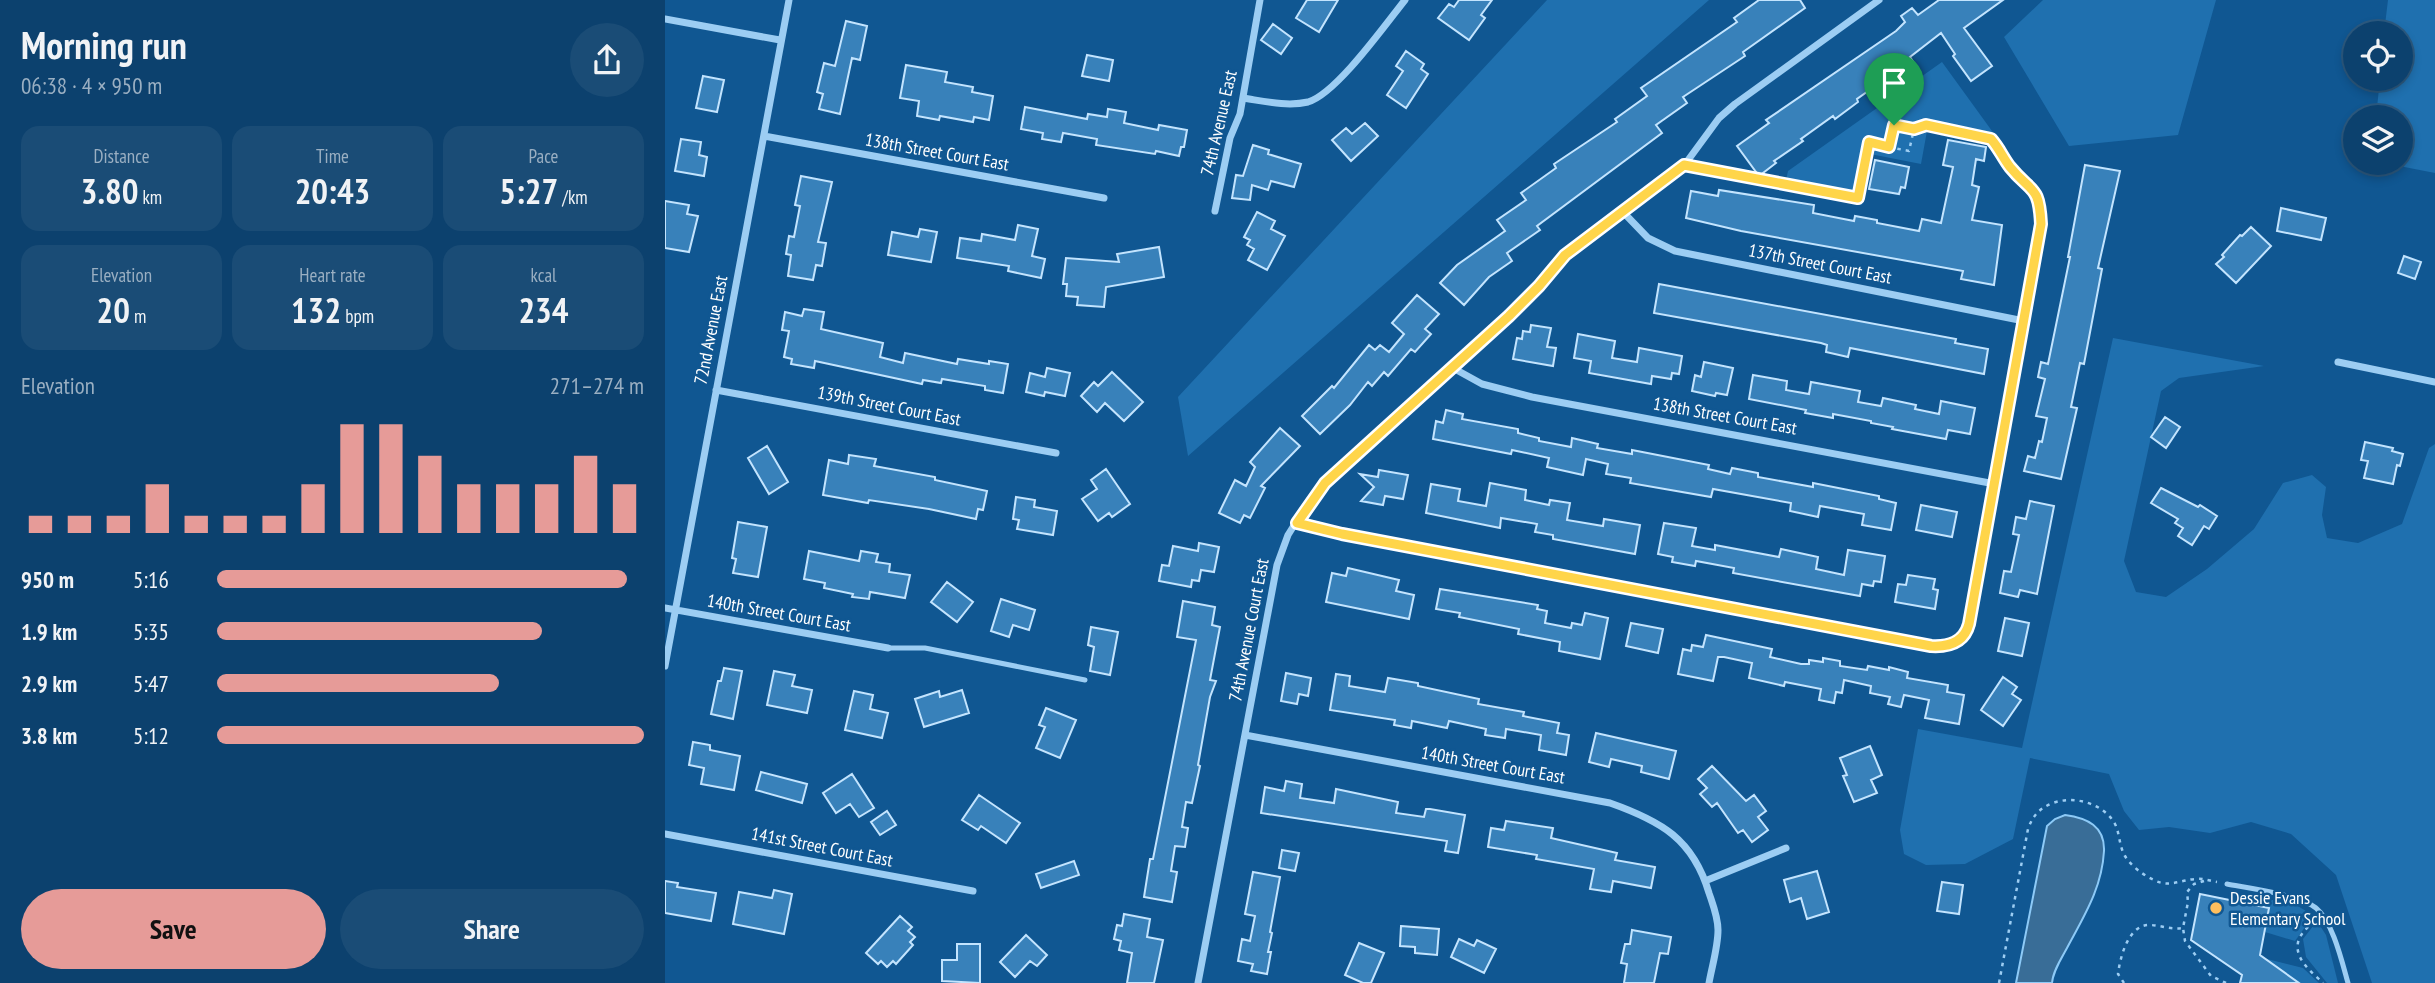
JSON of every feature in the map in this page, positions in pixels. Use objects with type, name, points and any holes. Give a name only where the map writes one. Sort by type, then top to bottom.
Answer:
[{"type":"street","name":"72nd Avenue East","points":[[665,666],[789,0]]},
{"type":"street","name":"74th Avenue East","points":[[1215,211],[1230,138],[1240,114],[1260,0]]},
{"type":"street","points":[[1243,98],[1289,104],[1310,101],[1321,96],[1363,52],[1405,0]]},
{"type":"street","name":"74th Avenue Court East","points":[[1198,983],[1277,565],[1282,548],[1297,523],[1325,483],[1453,368],[1539,286],[1565,255],[1684,165],[1719,118],[1735,104],[1879,0]]},
{"type":"street","points":[[665,19],[780,40]]},
{"type":"street","name":"138th Street Court East","points":[[764,136],[1104,198]]},
{"type":"street","points":[[1297,523],[1342,534],[1931,646],[1957,642],[1967,632],[1969,624],[2041,224],[2039,202],[2034,188]]},
{"type":"street","name":"137th Street Court East","points":[[1623,212],[1648,238],[1675,251],[2024,321]]},
{"type":"street","points":[[2338,362],[2435,382]]},
{"type":"street","name":"138th Street Court East","points":[[1453,368],[1482,384],[1532,397],[1995,484]]},
{"type":"street","name":"139th Street Court East","points":[[716,390],[1056,453]]},
{"type":"street","name":"140th Street Court East","points":[[665,608],[888,648]]},
{"type":"street","name":"140th Street Court East","points":[[1245,735],[1610,803],[1644,815],[1662,825],[1691,852],[1705,881],[1718,929],[1709,983]]},
{"type":"street","name":"141st Street Court East","points":[[665,834],[973,891]]},
{"type":"street","points":[[1705,881],[1786,848]]},
{"type":"lane","points":[[888,648],[925,648],[1086,680]]},
{"type":"lane","points":[[2227,884],[2286,896],[2317,909],[2337,947],[2348,983]]},
{"type":"path","points":[[1889,147],[1894,125],[1914,129],[1926,125],[1991,139],[2011,168],[2034,188]]},
{"type":"path","points":[[1684,165],[1858,198],[1869,142],[1909,151],[1914,129]]},
{"type":"path","points":[[1999,983],[2031,818],[2042,808],[2057,801],[2070,800],[2098,806],[2114,822],[2125,855],[2133,866],[2152,880],[2167,885],[2188,880],[2227,884]]},
{"type":"path","points":[[2207,880],[2189,888],[2183,928],[2185,941],[2211,976],[2226,983]]},
{"type":"path","points":[[2317,909],[2311,924],[2299,940],[2298,952],[2306,966],[2323,983]]},
{"type":"path","points":[[2124,983],[2118,974],[2120,960],[2131,935],[2140,926],[2183,928]]},
{"type":"shaded area","points":[[1547,0],[1709,0],[1188,456],[1178,397]]},
{"type":"shaded area","points":[[2043,0],[2216,0],[2178,135],[2069,146],[2004,37]]},
{"type":"shaded area","points":[[2388,0],[2435,0],[2435,173],[2413,169],[2413,105],[2377,105],[2379,91],[2413,91],[2413,21],[2385,21]]},
{"type":"shaded area","points":[[1942,62],[2013,160],[2005,164],[1989,145],[1927,131],[1921,164],[1870,154],[1862,205],[1784,190],[1788,171]]},
{"type":"shaded area","points":[[2113,338],[2264,366],[2179,378],[2161,391],[2124,561],[2136,592],[2166,597],[2207,569],[2254,529],[2283,483],[2312,475],[2326,487],[2322,515],[2327,538],[2358,543],[2402,524],[2429,448],[2435,444],[2435,983],[2372,983],[2336,875],[2291,834],[2251,822],[2210,833],[2169,827],[2139,830],[2124,811],[2109,774],[2030,758],[2013,839],[1965,864],[1926,865],[1904,854],[1900,830],[1918,729],[2022,748]]},
{"type":"shaded area","points":[[2065,815],[2081,818],[2098,829],[2104,842],[2100,877],[2052,983],[2016,983],[2047,826]]},
{"type":"shaded area","points":[[2268,899],[2296,905],[2311,914],[2310,920],[2295,941],[2265,932],[2269,909],[2265,907]]},
{"type":"shaded area","points":[[2317,921],[2326,935],[2338,983],[2327,983],[2306,957],[2303,939]]},
{"type":"shaded area","points":[[2263,958],[2303,968],[2319,983],[2299,983]]},
{"type":"building","points":[[1307,0],[1338,0],[1319,32],[1296,18]]},
{"type":"building","points":[[1459,0],[1492,0],[1481,15],[1485,18],[1469,40],[1438,18],[1449,4],[1454,7]]},
{"type":"building","points":[[1759,0],[1800,0],[1805,8],[1743,52],[1745,56],[1683,97],[1687,103],[1656,125],[1662,133],[1537,226],[1540,230],[1507,253],[1512,261],[1489,277],[1464,305],[1440,283],[1457,265],[1505,231],[1497,220],[1526,200],[1521,193],[1556,168],[1554,164],[1617,122],[1615,119],[1647,96],[1641,88],[1737,22],[1734,18]]},
{"type":"building","points":[[1939,0],[2003,0],[1964,28],[1992,66],[1971,81],[1941,33],[1910,57],[1914,63],[1900,73],[1903,78],[1894,84],[1888,77],[1835,119],[1833,116],[1801,139],[1803,141],[1774,161],[1776,163],[1759,176],[1737,146],[1769,123],[1766,120],[1896,31],[1905,22],[1901,16],[1912,8],[1918,15]]},
{"type":"building","points":[[846,21],[867,26],[860,60],[852,58],[840,114],[819,109],[823,94],[817,92],[824,63],[835,66]]},
{"type":"building","points":[[1273,24],[1292,38],[1281,54],[1261,40]]},
{"type":"building","points":[[1406,51],[1424,64],[1421,69],[1428,74],[1406,108],[1387,95],[1403,71],[1396,66]]},
{"type":"building","points":[[1087,55],[1113,60],[1109,81],[1082,76]]},
{"type":"building","points":[[906,65],[947,72],[945,82],[973,87],[972,92],[993,96],[989,120],[974,117],[973,122],[940,116],[939,120],[917,116],[919,101],[900,98]]},
{"type":"building","points":[[703,76],[724,80],[717,112],[696,108]]},
{"type":"building","points":[[1025,107],[1087,119],[1088,114],[1107,117],[1108,109],[1126,112],[1124,123],[1158,130],[1159,125],[1187,130],[1184,147],[1181,147],[1179,156],[1096,145],[1097,139],[1063,133],[1061,142],[1042,139],[1043,133],[1021,129]]},
{"type":"building","points":[[1365,123],[1378,136],[1351,161],[1332,140],[1346,128],[1352,134]]},
{"type":"building","points":[[681,139],[701,142],[699,155],[707,157],[704,176],[675,171]]},
{"type":"building","points":[[1948,140],[1986,147],[1984,161],[1976,159],[1972,185],[1979,187],[1972,220],[2002,225],[1994,285],[1961,279],[1963,271],[1741,231],[1686,218],[1691,191],[1718,196],[1719,190],[1814,205],[1813,213],[1854,221],[1855,216],[1919,231],[1922,219],[1941,223],[1953,167],[1943,165]]},
{"type":"building","points":[[1253,145],[1269,150],[1268,154],[1301,164],[1294,187],[1271,181],[1268,190],[1252,185],[1250,200],[1232,198],[1236,175],[1243,176]]},
{"type":"building","points":[[1875,160],[1909,167],[1905,188],[1901,187],[1899,194],[1869,189]]},
{"type":"building","points":[[2085,165],[2120,171],[2098,268],[2102,269],[2084,364],[2080,363],[2071,407],[2077,408],[2061,479],[2024,471],[2028,456],[2035,458],[2039,441],[2042,442],[2047,418],[2036,416],[2045,379],[2038,377],[2041,362],[2048,364]]},
{"type":"building","points":[[801,176],[832,182],[818,242],[826,243],[822,266],[816,265],[813,280],[788,276],[791,255],[786,254],[789,236],[794,237],[800,206],[795,205]]},
{"type":"building","points":[[665,201],[689,205],[687,214],[698,216],[689,252],[665,248]]},
{"type":"building","points":[[2281,208],[2326,218],[2321,240],[2277,231]]},
{"type":"building","points":[[1257,212],[1275,221],[1271,229],[1285,236],[1267,270],[1248,260],[1254,249],[1247,245],[1250,240],[1244,237]]},
{"type":"building","points":[[1018,225],[1038,229],[1032,256],[1045,259],[1041,278],[1008,271],[1009,266],[957,258],[960,238],[981,241],[982,234],[1015,240]]},
{"type":"building","points":[[2251,227],[2271,246],[2236,283],[2216,264],[2240,235]]},
{"type":"building","points":[[920,229],[937,232],[931,262],[888,255],[892,232],[918,237]]},
{"type":"building","points":[[1159,247],[1164,277],[1106,287],[1104,307],[1077,305],[1078,297],[1066,296],[1067,284],[1063,284],[1066,258],[1119,262],[1117,254]]},
{"type":"building","points":[[2404,256],[2421,262],[2415,279],[2398,273]]},
{"type":"building","points":[[1659,284],[1956,339],[1955,343],[1988,349],[1984,374],[1850,348],[1848,357],[1826,352],[1827,345],[1821,343],[1654,313]]},
{"type":"building","points":[[1417,295],[1439,314],[1425,329],[1431,334],[1415,352],[1411,349],[1388,376],[1384,372],[1372,386],[1368,382],[1350,405],[1320,434],[1302,416],[1332,386],[1334,388],[1369,345],[1375,350],[1380,345],[1389,352],[1404,334],[1392,323]]},
{"type":"building","points":[[804,309],[824,312],[821,329],[883,343],[880,357],[903,363],[905,353],[957,364],[958,359],[1008,364],[1003,393],[985,390],[985,386],[942,379],[941,383],[923,380],[922,384],[815,361],[814,368],[791,364],[792,359],[784,357],[789,331],[782,330],[785,312],[802,316]]},
{"type":"building","points":[[1531,325],[1551,328],[1547,347],[1556,348],[1553,366],[1513,359],[1517,338],[1522,339],[1523,331],[1530,332]]},
{"type":"building","points":[[1578,334],[1615,341],[1612,358],[1637,362],[1639,348],[1682,356],[1679,374],[1672,373],[1671,379],[1652,376],[1651,384],[1589,373],[1591,361],[1574,358]]},
{"type":"building","points":[[1704,362],[1733,368],[1727,395],[1716,393],[1715,396],[1692,391],[1695,375],[1701,377]]},
{"type":"building","points":[[1047,368],[1070,373],[1065,396],[1045,392],[1044,396],[1026,392],[1030,373],[1045,377]]},
{"type":"building","points":[[1112,372],[1143,402],[1124,421],[1105,403],[1097,412],[1081,396],[1094,382],[1098,386]]},
{"type":"building","points":[[1753,375],[1787,381],[1786,390],[1809,394],[1811,382],[1860,391],[1858,402],[1881,406],[1883,398],[1916,405],[1915,409],[1939,414],[1941,401],[1975,408],[1970,434],[1948,430],[1946,439],[1892,429],[1893,427],[1871,421],[1833,414],[1833,418],[1805,413],[1806,410],[1749,399]]},
{"type":"building","points":[[1446,410],[1463,414],[1462,419],[1518,429],[1518,433],[1539,438],[1539,441],[1571,447],[1572,438],[1598,444],[1597,448],[1632,454],[1632,450],[1709,465],[1708,469],[1730,474],[1732,468],[1758,473],[1758,477],[1813,487],[1813,483],[1879,496],[1879,499],[1896,503],[1891,530],[1862,525],[1864,514],[1820,506],[1818,517],[1790,511],[1791,503],[1713,489],[1711,497],[1630,483],[1631,478],[1606,474],[1608,464],[1586,459],[1583,475],[1547,467],[1549,458],[1512,450],[1511,454],[1433,439],[1436,421],[1443,423]]},
{"type":"building","points":[[2165,417],[2180,427],[2166,448],[2151,437]]},
{"type":"building","points":[[1280,428],[1300,446],[1261,486],[1265,488],[1250,518],[1244,515],[1240,523],[1219,513],[1235,480],[1246,486],[1255,467],[1250,462]]},
{"type":"building","points":[[2365,442],[2393,448],[2392,451],[2403,454],[2400,466],[2397,465],[2393,484],[2364,478],[2368,461],[2361,460]]},
{"type":"building","points":[[767,446],[788,482],[769,494],[748,458]]},
{"type":"building","points":[[849,455],[876,459],[874,466],[935,477],[935,480],[987,491],[983,510],[978,509],[976,519],[929,509],[823,495],[829,460],[848,464]]},
{"type":"building","points":[[1106,469],[1130,504],[1112,517],[1109,513],[1098,521],[1082,499],[1097,489],[1091,480]]},
{"type":"building","points":[[1379,470],[1408,475],[1403,499],[1385,496],[1383,505],[1361,501],[1374,487],[1360,474],[1378,477]]},
{"type":"building","points":[[1490,483],[1526,490],[1525,500],[1549,505],[1550,500],[1570,503],[1567,520],[1603,526],[1604,519],[1640,525],[1635,554],[1553,539],[1553,535],[1535,532],[1537,524],[1501,518],[1500,528],[1426,513],[1431,484],[1460,489],[1458,501],[1486,506]]},
{"type":"building","points":[[2161,488],[2198,507],[2200,505],[2217,516],[2209,529],[2204,526],[2192,545],[2178,536],[2183,528],[2175,523],[2178,519],[2151,503]]},
{"type":"building","points":[[1016,497],[1035,500],[1034,507],[1057,511],[1053,535],[1017,529],[1019,520],[1013,519]]},
{"type":"building","points":[[2030,501],[2054,506],[2037,594],[2020,590],[2018,597],[2000,593],[2004,571],[2011,572],[2019,535],[2013,534],[2016,517],[2026,519]]},
{"type":"building","points":[[1921,505],[1957,512],[1952,537],[1916,530]]},
{"type":"building","points":[[738,522],[767,527],[758,577],[733,573],[736,559],[732,558]]},
{"type":"building","points":[[1664,523],[1696,528],[1692,546],[1715,550],[1715,545],[1779,557],[1781,549],[1818,557],[1816,569],[1844,575],[1848,550],[1885,556],[1881,582],[1874,581],[1873,586],[1862,584],[1860,596],[1733,573],[1734,568],[1696,561],[1695,566],[1672,562],[1673,557],[1658,554]]},
{"type":"building","points":[[1199,543],[1219,547],[1214,572],[1201,570],[1199,581],[1192,580],[1191,587],[1159,581],[1162,565],[1169,566],[1173,546],[1198,551]]},
{"type":"building","points":[[809,551],[859,561],[861,551],[878,554],[876,562],[890,564],[889,572],[910,575],[905,598],[870,592],[869,599],[852,597],[853,594],[824,588],[825,583],[804,579]]},
{"type":"building","points":[[1348,568],[1399,580],[1396,591],[1414,595],[1409,619],[1326,602],[1332,573],[1346,576]]},
{"type":"building","points":[[1908,575],[1935,579],[1933,589],[1938,590],[1935,609],[1895,602],[1898,584],[1906,585]]},
{"type":"building","points":[[947,582],[973,602],[957,622],[931,602]]},
{"type":"building","points":[[1440,589],[1538,605],[1537,609],[1547,611],[1545,623],[1571,628],[1572,623],[1582,625],[1585,613],[1608,618],[1600,659],[1559,651],[1560,642],[1518,634],[1519,629],[1459,617],[1460,613],[1436,609]]},
{"type":"building","points":[[1001,599],[1035,610],[1029,630],[1013,625],[1009,637],[991,631]]},
{"type":"building","points":[[1183,601],[1215,607],[1212,625],[1220,627],[1210,680],[1216,681],[1210,697],[1198,765],[1200,766],[1192,803],[1186,802],[1182,827],[1188,828],[1185,847],[1175,846],[1171,871],[1177,872],[1172,902],[1144,897],[1196,640],[1177,637]]},
{"type":"building","points":[[2005,618],[2029,623],[2022,656],[1998,651]]},
{"type":"building","points":[[1631,623],[1663,629],[1658,653],[1626,646]]},
{"type":"building","points":[[1091,627],[1118,632],[1110,675],[1090,671],[1094,647],[1088,645]]},
{"type":"building","points":[[1706,635],[1772,649],[1770,657],[1801,664],[1809,664],[1809,660],[1823,662],[1823,658],[1840,661],[1840,666],[1867,670],[1868,666],[1889,670],[1889,667],[1908,672],[1907,678],[1948,685],[1947,692],[1964,695],[1959,724],[1925,718],[1929,700],[1904,695],[1901,707],[1888,704],[1890,697],[1870,693],[1871,686],[1844,680],[1842,693],[1836,692],[1834,703],[1819,700],[1821,689],[1785,682],[1784,686],[1749,678],[1752,663],[1724,657],[1718,657],[1713,681],[1678,674],[1683,649],[1691,651],[1692,645],[1703,647]]},
{"type":"building","points":[[724,668],[742,671],[733,719],[711,714],[718,681],[721,681]]},
{"type":"building","points":[[774,671],[795,675],[792,686],[812,690],[807,713],[767,705]]},
{"type":"building","points":[[1286,673],[1311,678],[1308,696],[1299,694],[1297,704],[1281,701]]},
{"type":"building","points":[[1336,674],[1350,676],[1349,686],[1385,692],[1388,678],[1418,683],[1418,686],[1479,699],[1478,704],[1524,712],[1523,716],[1559,723],[1557,733],[1569,735],[1566,755],[1539,750],[1541,735],[1506,729],[1505,738],[1485,735],[1486,729],[1449,721],[1447,728],[1412,721],[1411,728],[1394,725],[1395,720],[1330,710]]},
{"type":"building","points":[[2003,677],[2017,687],[2012,694],[2021,700],[2003,726],[1981,710]]},
{"type":"building","points":[[962,690],[969,713],[924,727],[915,699],[939,691],[940,697]]},
{"type":"building","points":[[854,691],[873,695],[870,709],[888,713],[882,738],[845,730]]},
{"type":"building","points":[[1046,708],[1076,720],[1060,758],[1036,748],[1045,727],[1039,725]]},
{"type":"building","points":[[1596,733],[1676,751],[1669,779],[1641,772],[1642,766],[1611,759],[1609,767],[1589,762]]},
{"type":"building","points":[[693,742],[710,745],[710,750],[740,756],[734,790],[701,784],[704,768],[689,765]]},
{"type":"building","points":[[1870,746],[1882,775],[1871,780],[1877,793],[1854,802],[1843,776],[1847,775],[1840,758]]},
{"type":"building","points":[[1712,766],[1746,801],[1754,795],[1766,811],[1758,817],[1768,830],[1752,842],[1743,830],[1738,833],[1717,803],[1712,807],[1700,794],[1707,788],[1698,779]]},
{"type":"building","points":[[761,772],[807,784],[802,803],[756,790]]},
{"type":"building","points":[[852,774],[874,808],[859,817],[850,804],[836,813],[823,793]]},
{"type":"building","points":[[1286,781],[1302,784],[1300,798],[1334,803],[1336,789],[1398,802],[1396,813],[1424,817],[1426,809],[1430,809],[1465,815],[1458,853],[1445,851],[1447,841],[1261,813],[1265,787],[1284,791]]},
{"type":"building","points":[[979,795],[1020,823],[1006,843],[981,826],[978,830],[962,820]]},
{"type":"building","points":[[887,811],[896,825],[880,835],[871,822]]},
{"type":"building","points":[[1506,821],[1553,828],[1551,838],[1617,853],[1615,860],[1655,867],[1651,888],[1613,881],[1611,892],[1590,889],[1594,869],[1536,859],[1537,855],[1488,847],[1491,828],[1504,830]]},
{"type":"building","points":[[1282,850],[1299,853],[1295,871],[1279,868]]},
{"type":"building","points":[[1074,861],[1079,875],[1041,888],[1036,874]]},
{"type":"building","points":[[1817,871],[1829,912],[1807,919],[1801,898],[1790,902],[1784,880]]},
{"type":"building","points":[[1253,872],[1280,877],[1270,932],[1268,952],[1271,952],[1267,974],[1251,971],[1253,964],[1238,961],[1242,939],[1250,941],[1255,916],[1245,914]]},
{"type":"building","points":[[665,881],[678,883],[677,887],[716,893],[711,921],[665,913]]},
{"type":"building","points":[[1942,882],[1963,885],[1959,914],[1937,911]]},
{"type":"building","points":[[774,890],[792,894],[784,934],[733,924],[739,892],[772,898]]},
{"type":"building","points":[[2200,894],[2269,908],[2260,955],[2299,983],[2240,983],[2242,975],[2191,940]]},
{"type":"building","points":[[1124,914],[1150,919],[1147,937],[1163,940],[1154,983],[1127,983],[1132,953],[1119,950],[1121,941],[1114,939],[1117,925],[1122,926]]},
{"type":"building","points":[[900,916],[912,927],[908,931],[915,937],[910,942],[913,945],[896,964],[893,961],[887,967],[881,961],[878,964],[866,953]]},
{"type":"building","points":[[1401,926],[1439,929],[1437,955],[1415,953],[1415,947],[1400,946]]},
{"type":"building","points":[[1632,930],[1671,937],[1668,954],[1660,953],[1654,983],[1624,983],[1627,964],[1621,963],[1625,944],[1630,944]]},
{"type":"building","points":[[1026,935],[1047,955],[1037,966],[1030,961],[1015,977],[1000,962]]},
{"type":"building","points":[[1459,939],[1474,946],[1477,940],[1496,949],[1484,973],[1451,957]]},
{"type":"building","points":[[1359,943],[1384,953],[1371,983],[1363,983],[1345,975]]},
{"type":"building","points":[[957,944],[980,944],[980,983],[942,981],[942,960],[957,960]]},
{"type":"place","name":"Dessie Evans Elementary School","points":[[2216,908]]},
{"type":"route","points":[[1894,125],[1914,129],[1926,125],[1991,139],[2011,168],[2034,188],[2041,213],[2009,408],[1969,624],[1967,632],[1957,642],[1931,646],[1342,534],[1297,523],[1325,483],[1509,316],[1565,255],[1684,165],[1858,198],[1869,142],[1889,147],[1894,125]]}]
